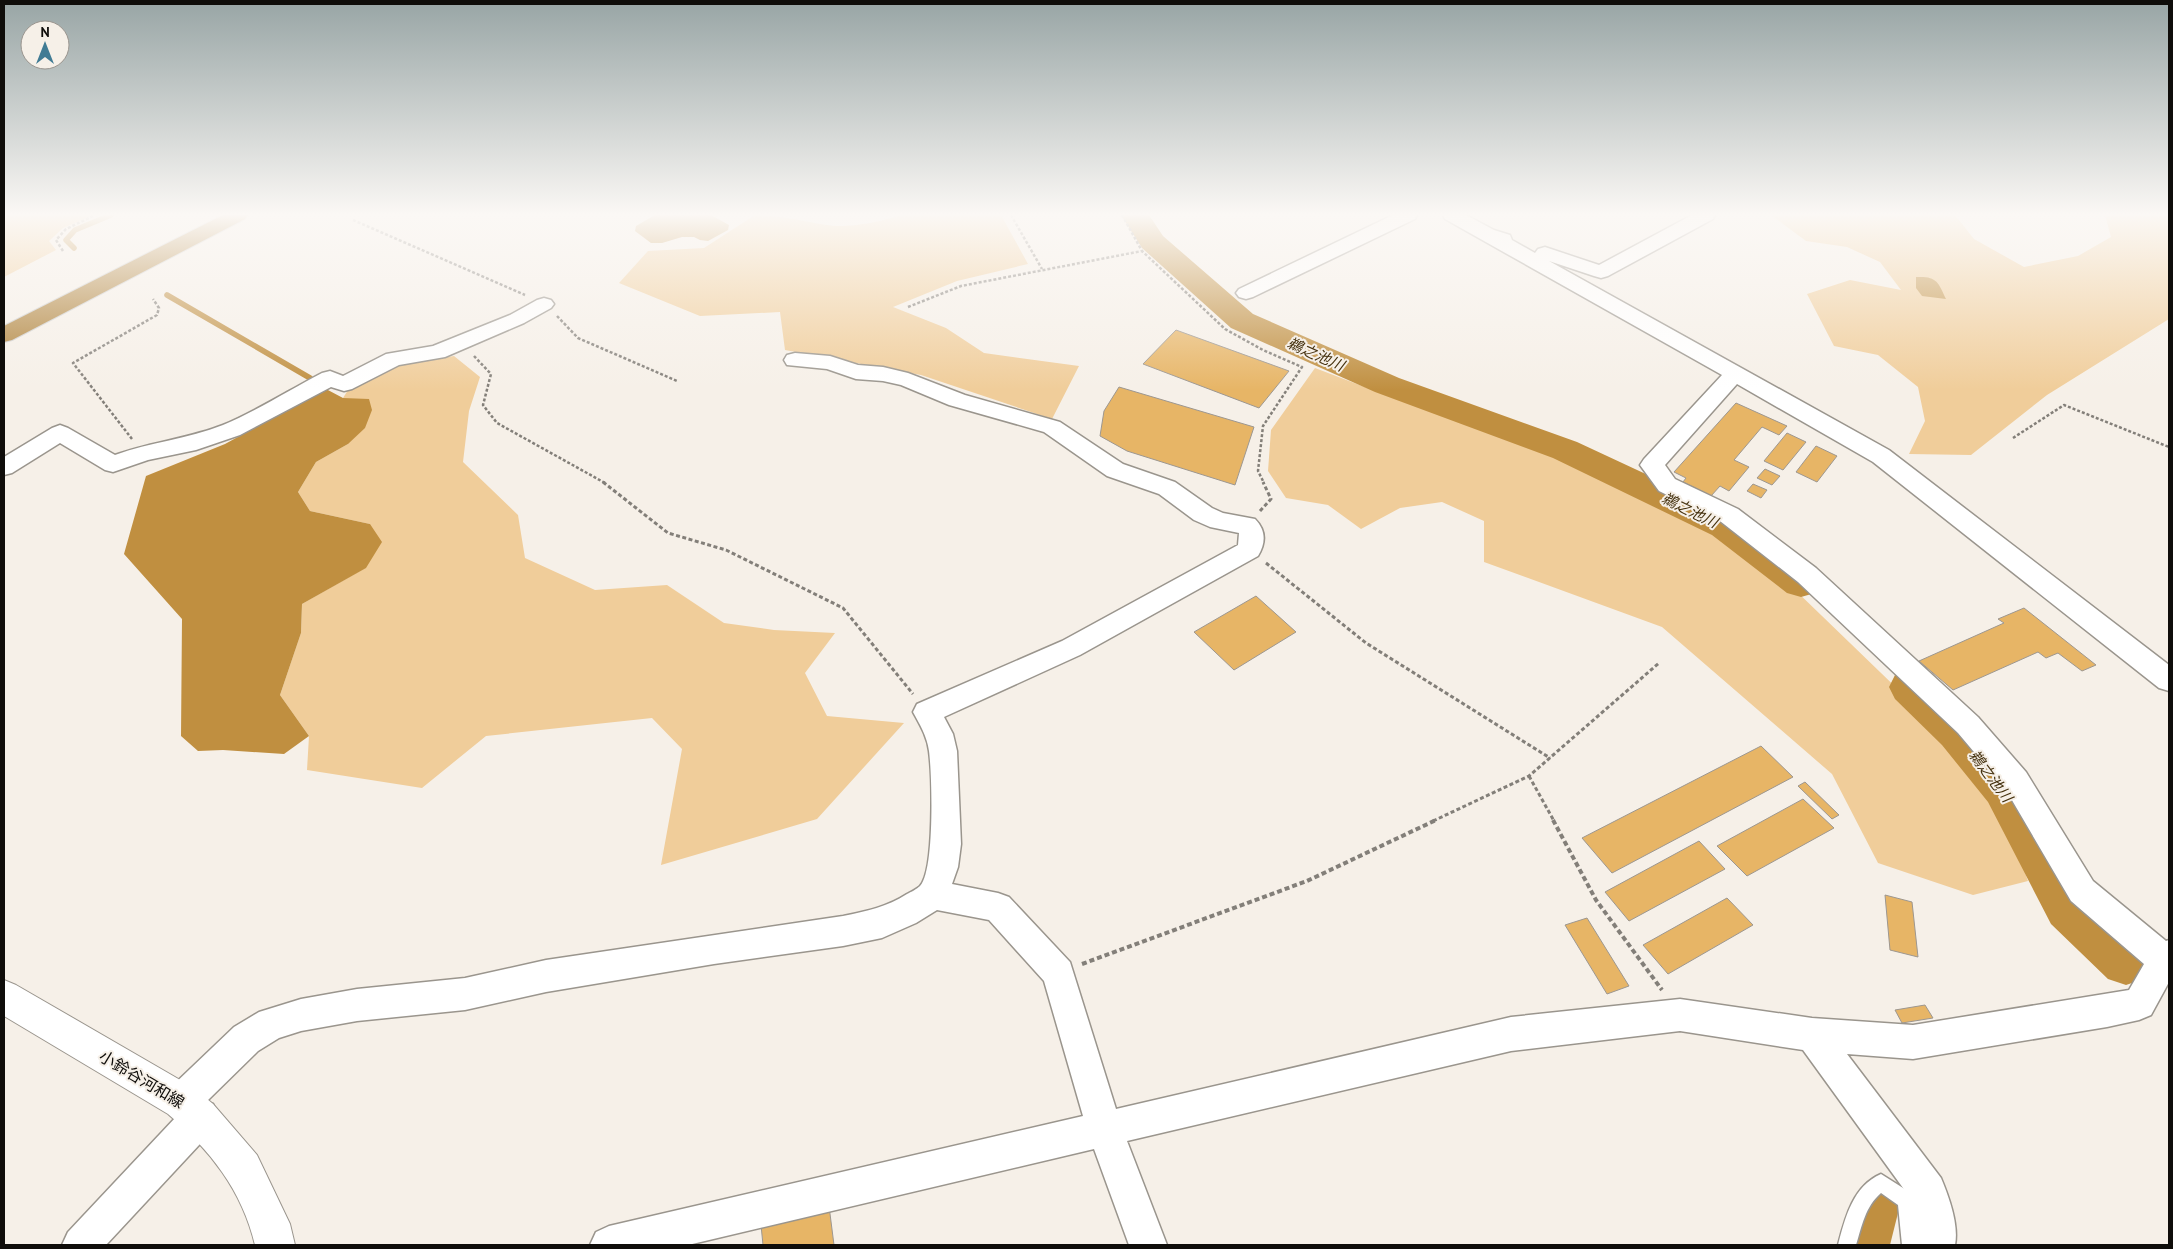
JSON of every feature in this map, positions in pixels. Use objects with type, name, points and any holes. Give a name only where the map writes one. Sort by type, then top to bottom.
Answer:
[{"type":"highway","points":[[4,318],[93,273]]},
{"type":"highway","points":[[4,335],[124,273]]},
{"type":"main road","name":"小鈴谷河和線","points":[[4,997],[190,1109],[244,1168],[270,1224],[275,1245]]},
{"type":"street","points":[[1246,293],[1287,273]]},
{"type":"street","points":[[1556,273],[1881,456],[2169,680]]},
{"type":"street","points":[[4,467],[60,433],[113,464],[143,453],[214,437],[253,419],[330,378],[344,384],[394,358],[438,352],[548,307]]},
{"type":"street","points":[[82,1245],[246,1039],[271,1024],[301,1014],[357,1005],[465,994],[546,976],[714,949],[843,931],[882,923],[905,912],[933,895],[943,867],[946,835],[943,751],[939,734],[927,712],[1071,648],[1121,623],[1160,599],[1250,550],[1251,530],[1246,525],[1219,521],[1203,514],[1167,488],[1115,470],[1052,427],[957,400],[908,380],[883,374],[856,372],[830,363],[796,360]]},
{"type":"street","points":[[609,1245],[1511,1034],[1680,1014],[1812,1035],[1913,1042],[2115,1010],[2138,1004],[2167,958],[2082,891],[2016,781],[1968,724],[1807,575],[1729,515],[1667,486],[1652,464],[1734,375]]},
{"type":"street","points":[[933,895],[998,907],[1058,973],[1105,1129],[1148,1245]]},
{"type":"street","points":[[1812,1035],[1928,1191],[1938,1235],[1936,1245]]},
{"type":"lane","points":[[1847,1245],[1859,1208],[1871,1189],[1881,1183],[1905,1199],[1909,1213],[1911,1245]]},
{"type":"path","points":[[472,273],[548,307],[578,338],[677,382]]},
{"type":"path","points":[[908,308],[961,286],[1022,273]]},
{"type":"path","points":[[1166,273],[1225,329],[1263,350],[1302,367],[1263,426],[1258,471],[1271,498],[1246,525]]},
{"type":"path","points":[[143,453],[73,363],[158,315],[160,308],[153,299]]},
{"type":"path","points":[[469,352],[491,374],[483,405],[498,423],[609,485],[668,533],[726,550],[843,608],[927,712]]},
{"type":"path","points":[[2013,438],[2064,405],[2169,447]]},
{"type":"path","points":[[1250,550],[1366,643],[1550,758]]},
{"type":"path","points":[[1058,973],[1306,881],[1529,776],[1659,663]]},
{"type":"path","points":[[1529,776],[1596,900],[1680,1014]]},
{"type":"shaded area","points":[[628,273],[989,273],[957,281],[893,307],[946,328],[984,353],[1079,366],[1052,419],[921,375],[785,350],[780,312],[700,316],[619,283]]},
{"type":"shaded area","points":[[1888,273],[2169,273],[2169,319],[2047,395],[1971,455],[1909,454],[1925,421],[1918,387],[1878,355],[1834,346],[1807,294],[1850,280],[1901,290]]},
{"type":"shaded area","points":[[1916,277],[1928,277],[1936,281],[1946,299],[1922,296],[1916,288]]},
{"type":"shaded area","points":[[454,356],[480,377],[469,411],[463,462],[518,515],[525,558],[595,590],[667,585],[724,623],[774,630],[835,633],[805,673],[827,716],[904,723],[817,819],[661,865],[682,749],[652,718],[486,736],[422,788],[307,770],[309,736],[280,695],[301,633],[302,604],[365,568],[370,524],[310,511],[298,492],[316,462],[348,444],[343,398],[348,390],[398,365]]},
{"type":"shaded area","points":[[1315,368],[1391,397],[1561,455],[1722,534],[1792,587],[1939,729],[1998,795],[2028,881],[1973,895],[1878,863],[1832,774],[1662,627],[1484,562],[1484,521],[1442,502],[1400,508],[1361,529],[1328,505],[1286,498],[1268,471],[1271,430]]},
{"type":"shaded area","points":[[326,389],[343,398],[369,399],[372,410],[365,428],[348,444],[316,462],[298,492],[310,511],[370,524],[382,542],[366,568],[302,604],[301,633],[280,695],[309,736],[284,754],[223,750],[198,751],[181,736],[182,619],[124,554],[146,476],[225,444]]},
{"type":"building","points":[[1176,330],[1289,371],[1259,408],[1143,364]]},
{"type":"building","points":[[1119,387],[1254,427],[1235,485],[1127,451],[1100,436],[1104,411]]},
{"type":"building","points":[[1736,403],[1787,426],[1779,435],[1762,427],[1734,460],[1749,467],[1729,491],[1720,486],[1711,496],[1683,482],[1686,478],[1674,472]]},
{"type":"building","points":[[1787,433],[1806,442],[1783,470],[1764,461]]},
{"type":"building","points":[[1816,446],[1837,456],[1817,482],[1796,472]]},
{"type":"building","points":[[1765,469],[1780,476],[1772,485],[1757,478]]},
{"type":"building","points":[[1753,484],[1767,490],[1761,498],[1747,491]]},
{"type":"building","points":[[1256,596],[1296,632],[1234,670],[1194,632]]},
{"type":"building","points":[[2024,608],[2096,665],[2082,671],[2058,653],[2046,658],[2038,652],[1953,690],[1919,661],[2004,623],[1998,619]]},
{"type":"building","points":[[1761,746],[1793,777],[1612,873],[1582,838]]},
{"type":"building","points":[[1805,782],[1839,815],[1832,819],[1798,786]]},
{"type":"building","points":[[1803,799],[1834,828],[1747,876],[1717,846]]},
{"type":"building","points":[[1699,841],[1725,869],[1629,921],[1605,892]]},
{"type":"building","points":[[1885,895],[1912,902],[1918,957],[1890,950]]},
{"type":"building","points":[[1727,898],[1753,925],[1668,974],[1643,945]]},
{"type":"building","points":[[1587,918],[1629,986],[1607,994],[1565,925]]},
{"type":"building","points":[[1925,1005],[1933,1018],[1902,1023],[1895,1010]]},
{"type":"building","points":[[829,1206],[834,1245],[763,1245],[761,1225]]},
{"type":"waterway","name":"鵜之池川","points":[[1188,273],[1242,321],[1387,385],[1565,450],[1725,526],[1801,583]]},
{"type":"waterway","points":[[167,295],[310,378]]},
{"type":"waterway","name":"鵜之池川","points":[[1910,687],[1957,732],[2004,789],[2068,908],[2126,962]]},
{"type":"waterway","points":[[1873,1245],[1882,1209]]}]
